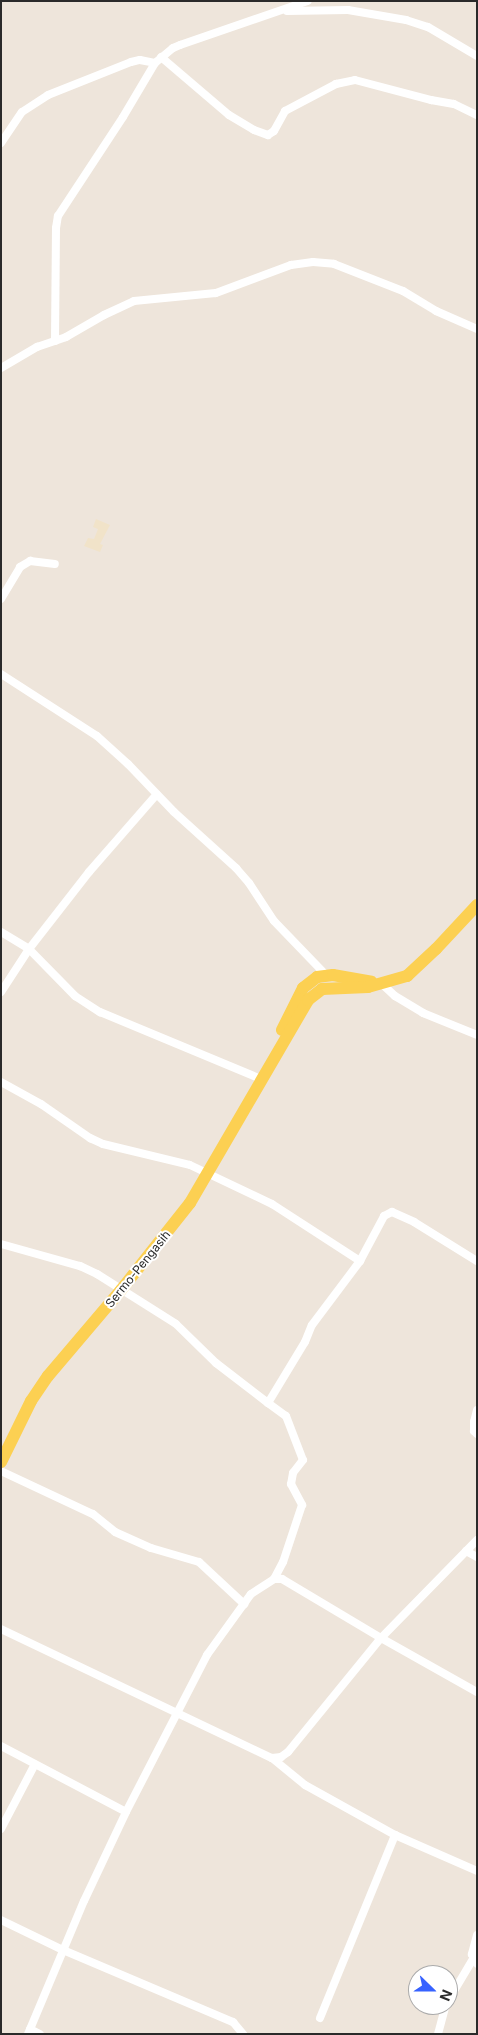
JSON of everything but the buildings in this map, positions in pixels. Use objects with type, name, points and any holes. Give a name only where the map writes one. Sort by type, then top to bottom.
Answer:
[{"type":"main road","name":"Sermo-Pengasih","points":[[1,1462],[32,1401],[48,1376],[122,1290],[174,1223],[208,1175],[302,1008],[314,993],[332,987],[362,987],[407,976],[436,949],[477,905]]},
{"type":"main road","name":"Sermo-Pengasih","points":[[264,1074],[297,998],[309,982],[317,977],[326,975],[380,983]]},
{"type":"street","points":[[55,341],[56,228],[58,216],[158,60],[180,45],[308,1]]},
{"type":"street","points":[[278,11],[348,10],[385,16],[428,28],[477,56]]},
{"type":"street","points":[[1,143],[22,112],[48,95],[140,60],[158,60],[229,115],[254,130],[268,135],[274,131],[285,111],[336,84],[355,80],[399,93],[454,104],[477,115]]},
{"type":"street","points":[[1,368],[37,347],[55,341],[134,301],[216,293],[291,265],[313,262],[334,264],[403,291],[436,311],[477,329]]},
{"type":"street","points":[[1,599],[20,567],[30,561],[54,564]]},
{"type":"street","points":[[1,674],[97,736],[128,764],[236,868],[274,921],[326,975]]},
{"type":"street","points":[[1,992],[29,949],[89,872],[157,794]]},
{"type":"street","points":[[1,932],[29,949],[75,996],[100,1012],[264,1074]]},
{"type":"street","points":[[380,983],[395,996],[422,1013],[477,1035]]},
{"type":"street","points":[[1,1082],[41,1104],[90,1138],[103,1144],[190,1165],[272,1204],[360,1261]]},
{"type":"street","points":[[268,1403],[305,1342],[312,1325],[360,1261],[384,1216],[392,1212],[414,1222],[477,1261]]},
{"type":"street","points":[[1,1244],[80,1266],[176,1324],[216,1364],[286,1416],[303,1460],[293,1473],[291,1484],[302,1506],[283,1562],[274,1579],[251,1594],[208,1655],[126,1812],[63,1950],[29,2031],[40,2034]]},
{"type":"street","points":[[477,1410],[474,1422],[474,1431],[477,1434]]},
{"type":"street","points":[[1,1471],[93,1514],[115,1532],[151,1548],[199,1562],[244,1604]]},
{"type":"street","points":[[280,1765],[284,1755],[382,1638],[477,1540]]},
{"type":"street","points":[[466,1551],[477,1556]]},
{"type":"street","points":[[274,1579],[282,1579],[477,1692]]},
{"type":"street","points":[[1,1629],[178,1711],[272,1758],[305,1785],[395,1835],[477,1871]]},
{"type":"street","points":[[1,1746],[126,1812]]},
{"type":"street","points":[[272,1758],[284,1755]]},
{"type":"street","points":[[1,1829],[35,1764]]},
{"type":"street","points":[[320,2018],[395,1835]]},
{"type":"street","points":[[1,1920],[63,1950],[233,2022],[243,2034]]},
{"type":"street","points":[[458,1986],[475,1961],[472,1954],[477,1935]]},
{"type":"street","points":[[438,2034],[443,2015]]},
{"type":"shaded area","points":[[96,519],[110,525],[100,544],[103,545],[100,552],[84,546],[88,538],[94,539],[98,529],[93,527]]}]
